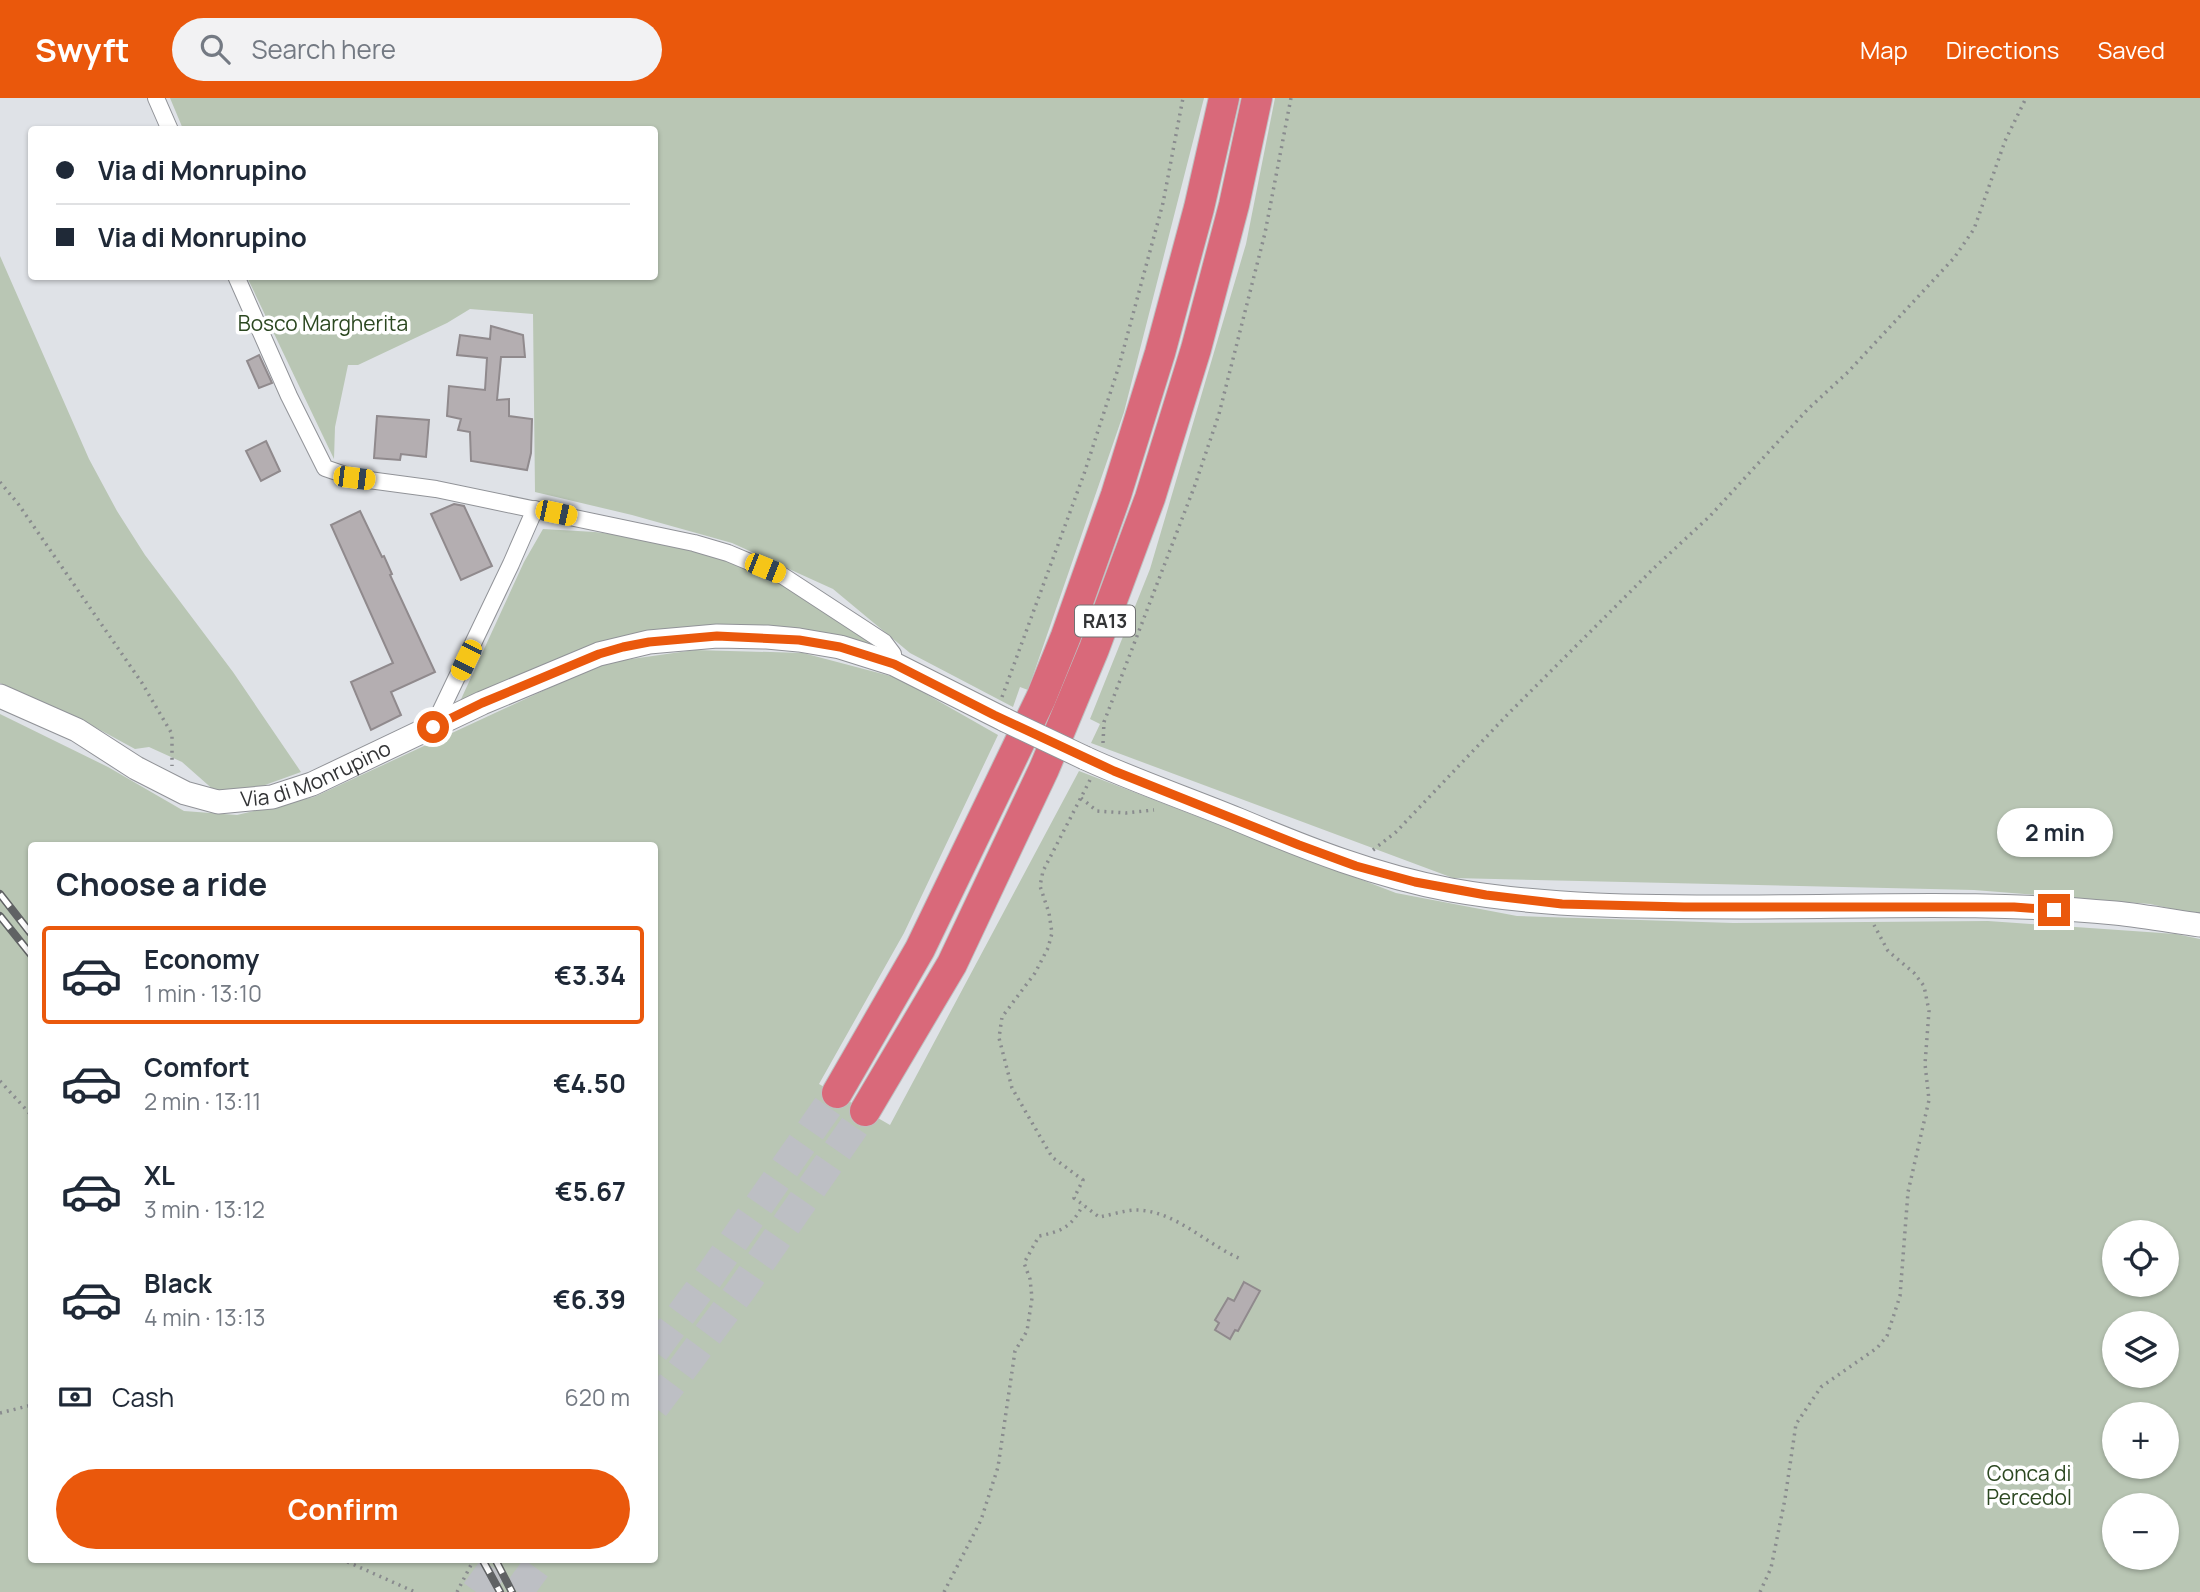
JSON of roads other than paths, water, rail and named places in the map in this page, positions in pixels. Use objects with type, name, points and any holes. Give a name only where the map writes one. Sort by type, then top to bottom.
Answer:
[{"type":"highway","name":"RA13","points":[[836,1093],[919,949],[1041,698],[1066,636],[1116,495],[1160,353],[1199,208],[1224,98]]},
{"type":"highway","name":"RA13","points":[[865,1111],[952,964],[1044,769],[1094,649],[1150,498],[1196,349],[1234,205],[1257,98]]},
{"type":"main road","name":"Via di Monrupino","points":[[0,696],[77,730],[136,768],[172,786],[200,798],[218,802],[271,797],[312,784],[482,703],[599,654],[649,642],[717,636],[799,640],[840,647],[894,664],[1099,764],[1279,838],[1356,866],[1450,890],[1562,904],[1684,907],[2014,907],[2114,913],[2200,925]]},
{"type":"street","points":[[156,98],[168,126]]},
{"type":"street","points":[[238,280],[289,396],[325,468],[354,478],[436,489],[694,543],[728,553],[783,576],[884,642],[893,654],[894,664]]},
{"type":"street","points":[[433,727],[512,564],[535,509]]},
{"type":"tunnel","points":[[658,1346],[837,1093]]},
{"type":"tunnel","points":[[658,1402],[741,1290],[865,1111]]},
{"type":"tunnel","points":[[476,1592],[497,1563]]},
{"type":"tunnel","points":[[518,1592],[539,1563]]},
{"type":"railway","points":[[0,894],[28,930]]},
{"type":"railway","points":[[0,916],[28,951]]},
{"type":"railway","points":[[484,1563],[500,1592]]},
{"type":"railway","points":[[497,1563],[512,1592]]},
{"type":"park label","name":"Bosco Margherita","points":[[323,324]]},
{"type":"park label","name":"Conca di Percedol","points":[[2029,1486]]}]
